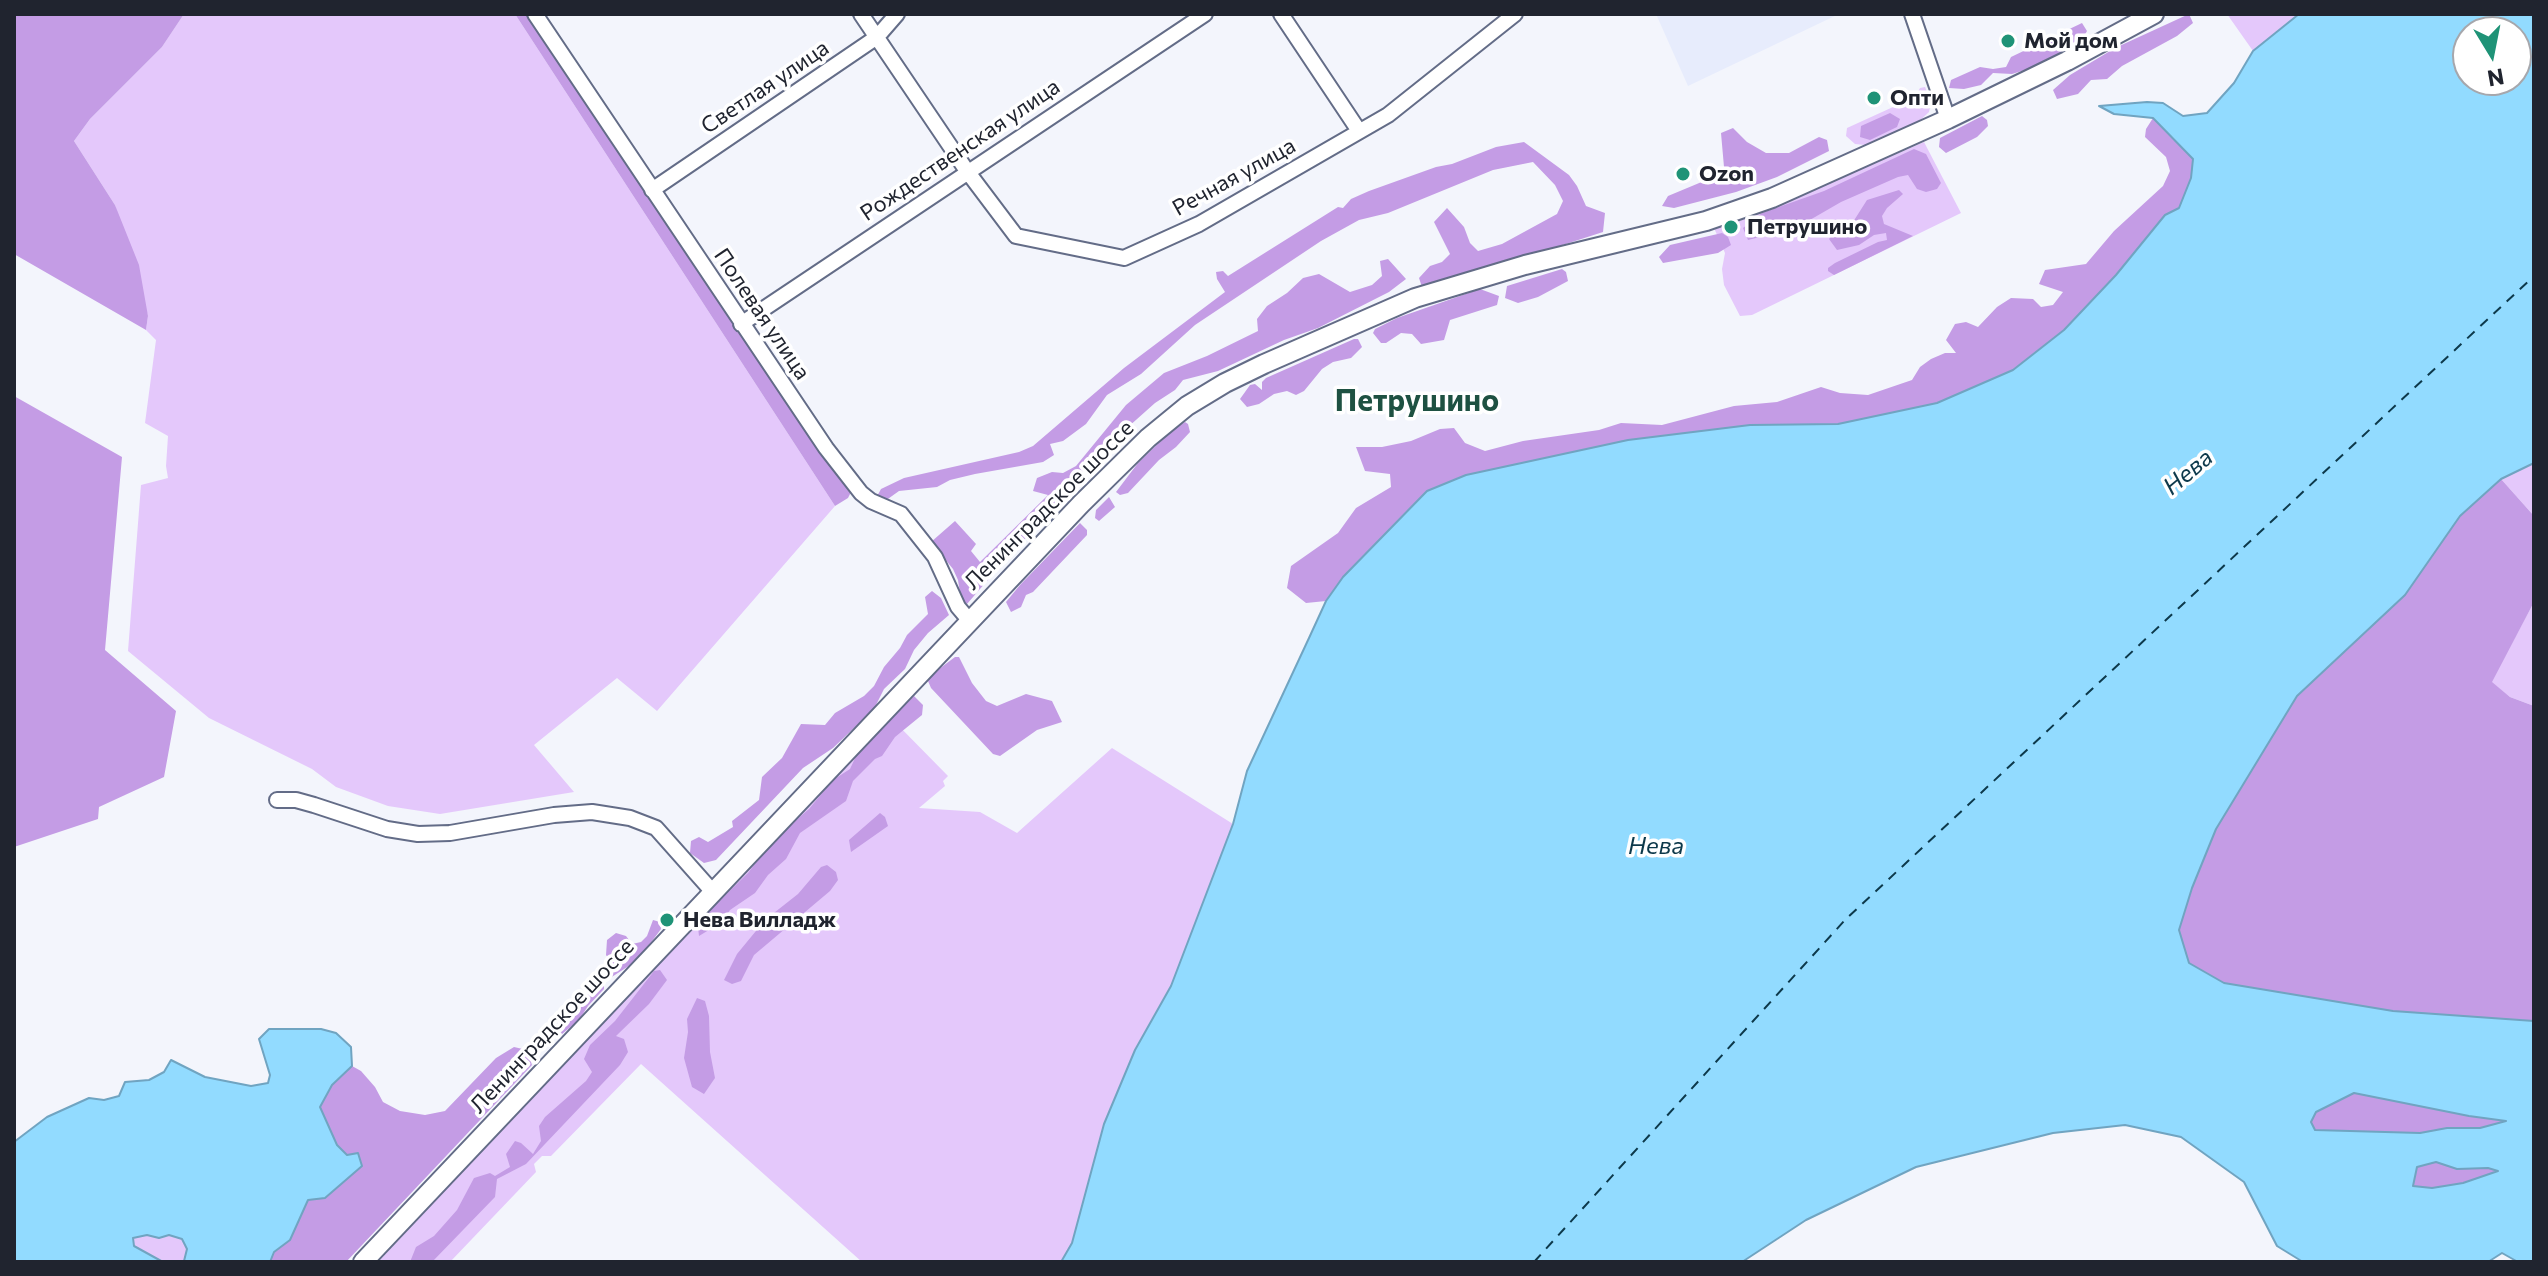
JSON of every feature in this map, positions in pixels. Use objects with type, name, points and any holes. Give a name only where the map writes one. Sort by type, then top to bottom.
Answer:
[{"type":"main road","name":"Ленинградское шоссе","points":[[363,1262],[969,620],[1148,438],[1187,406],[1225,383],[1415,298],[1456,284],[1730,213],[1772,198],[1982,103],[2154,14]]},
{"type":"street","name":"Полевая улица","points":[[535,14],[741,324],[861,493],[871,501],[901,514],[935,557],[958,607],[969,620]]},
{"type":"street","name":"Речная улица","points":[[861,14],[967,171],[1016,236],[1124,258],[1199,224],[1388,115],[1515,14]]},
{"type":"street","name":"Светлая улица","points":[[652,190],[877,37],[897,14]]},
{"type":"street","name":"Рождественская улица","points":[[741,324],[1205,14]]},
{"type":"street","points":[[1281,14],[1359,131]]},
{"type":"street","points":[[1912,14],[1948,119]]},
{"type":"street","points":[[277,800],[296,800],[387,829],[418,834],[450,833],[554,815],[592,812],[630,818],[656,828],[712,891]]},
{"type":"shaded area","points":[[14,14],[184,14],[162,47],[90,119],[74,141],[115,205],[139,265],[148,316],[146,330],[14,254]]},
{"type":"shaded area","points":[[184,14],[515,14],[835,506],[657,711],[617,678],[534,745],[574,792],[440,814],[388,806],[336,787],[312,769],[209,718],[128,651],[141,485],[168,478],[168,436],[145,423],[156,340],[146,330],[148,316],[115,205],[74,141],[90,119],[162,47]]},
{"type":"shaded area","points":[[515,14],[529,14],[696,269],[852,490],[848,498],[835,506]]},
{"type":"shaded area","points":[[1656,14],[1839,14],[1688,86]]},
{"type":"shaded area","points":[[2189,14],[2193,23],[2177,36],[2122,66],[2107,79],[2091,80],[2078,94],[2057,99],[2053,90],[2070,75],[2115,48]]},
{"type":"shaded area","points":[[2227,14],[2299,14],[2253,51]]},
{"type":"shaded area","points":[[2082,23],[2087,31],[2080,43],[2047,63],[2012,74],[1993,73],[1981,85],[1949,88],[1951,80],[1980,67],[2006,67],[2011,57]]},
{"type":"shaded area","points":[[1925,87],[1931,101],[1929,112],[1910,130],[1865,145],[1855,144],[1846,136],[1847,128],[1915,97],[1920,88]]},
{"type":"shaded area","points":[[1890,113],[1900,119],[1897,127],[1870,140],[1860,137],[1861,126]]},
{"type":"shaded area","points":[[1982,116],[1988,126],[1977,137],[1946,153],[1939,147],[1940,138]]},
{"type":"shaded area","points":[[2153,118],[2193,159],[2191,178],[2179,208],[2165,215],[2116,275],[2064,330],[2013,370],[1937,403],[1838,424],[1750,425],[1628,440],[1427,491],[1343,577],[1326,601],[1306,603],[1287,588],[1291,566],[1338,533],[1356,508],[1391,487],[1390,474],[1365,471],[1356,447],[1382,447],[1411,441],[1440,429],[1454,428],[1465,443],[1485,451],[1523,441],[1599,430],[1621,423],[1662,425],[1734,406],[1777,402],[1821,387],[1840,393],[1868,395],[1912,380],[1920,367],[1931,359],[1945,353],[1956,353],[1946,340],[1955,324],[1966,322],[1978,327],[1997,307],[2011,298],[2033,299],[2041,307],[2053,305],[2063,292],[2039,284],[2045,270],[2086,264],[2114,231],[2163,186],[2170,171],[2166,157],[2145,137]]},
{"type":"shaded area","points":[[1733,128],[1747,142],[1766,153],[1789,153],[1819,137],[1827,140],[1829,151],[1777,177],[1736,192],[1674,208],[1662,206],[1668,196],[1716,176],[1724,167],[1721,133]]},
{"type":"shaded area","points":[[1524,142],[1569,175],[1586,206],[1605,213],[1603,232],[1423,290],[1419,278],[1430,266],[1442,262],[1450,254],[1434,222],[1447,208],[1464,227],[1470,243],[1478,251],[1502,244],[1557,214],[1563,201],[1555,185],[1533,162],[1493,170],[1388,213],[1359,220],[1321,241],[1195,325],[1141,374],[1107,395],[1086,424],[1063,441],[1050,444],[1054,455],[1043,462],[975,474],[950,480],[937,487],[899,491],[885,501],[875,500],[881,489],[904,478],[1019,452],[1033,446],[1124,368],[1225,292],[1216,272],[1223,271],[1228,276],[1338,207],[1343,208],[1351,199],[1369,191],[1496,147]]},
{"type":"shaded area","points":[[1924,142],[1961,213],[1752,315],[1740,316],[1724,285],[1722,269],[1725,253],[1714,228],[1724,226],[1729,234],[1736,232],[1737,222]]},
{"type":"shaded area","points":[[1914,149],[1926,154],[1941,183],[1937,189],[1926,192],[1917,189],[1908,175],[1898,177],[1841,202],[1796,228],[1748,240],[1743,228],[1762,213],[1824,191]]},
{"type":"shaded area","points":[[1899,190],[1903,194],[1887,208],[1882,216],[1884,224],[1913,236],[1834,275],[1828,271],[1835,263],[1887,240],[1886,233],[1874,235],[1859,245],[1837,250],[1829,239],[1835,231],[1853,222],[1867,200]]},
{"type":"shaded area","points":[[1722,233],[1731,245],[1718,253],[1663,263],[1659,257],[1670,245]]},
{"type":"shaded area","points":[[1388,259],[1406,279],[1389,292],[1318,328],[1284,340],[1218,371],[1183,380],[1088,465],[1062,502],[1012,552],[967,604],[961,600],[953,569],[931,542],[955,521],[976,544],[971,551],[980,562],[1048,495],[1033,491],[1037,478],[1052,472],[1063,473],[1076,466],[1126,405],[1164,373],[1258,331],[1257,319],[1267,306],[1303,278],[1319,274],[1350,292],[1372,285],[1382,276],[1380,261]]},
{"type":"shaded area","points":[[1562,269],[1568,281],[1538,297],[1518,303],[1505,298],[1507,286]]},
{"type":"shaded area","points":[[1480,289],[1499,296],[1497,305],[1450,320],[1444,340],[1421,344],[1412,334],[1401,333],[1381,343],[1373,333],[1397,318]]},
{"type":"shaded area","points":[[1358,339],[1362,347],[1351,358],[1333,362],[1322,369],[1304,391],[1296,395],[1287,391],[1274,394],[1259,404],[1247,407],[1240,399],[1250,385],[1255,384],[1262,390],[1262,382],[1266,378]]},
{"type":"shaded area","points":[[14,396],[122,457],[105,650],[176,711],[164,777],[99,807],[98,819],[14,847]]},
{"type":"shaded area","points":[[1185,422],[1190,432],[1176,447],[1128,493],[1120,495],[1116,492],[1138,463]]},
{"type":"shaded area","points":[[2534,463],[2534,516],[2501,479]]},
{"type":"shaded area","points":[[2501,479],[2534,516],[2534,602],[2492,682],[2510,697],[2534,706],[2534,1021],[2393,1011],[2224,983],[2189,963],[2179,929],[2192,888],[2216,829],[2297,696],[2405,595],[2460,516]]},
{"type":"shaded area","points":[[1109,497],[1115,507],[1099,521],[1095,518],[1096,510]]},
{"type":"shaded area","points":[[1080,523],[1087,530],[1087,535],[1033,592],[1026,595],[1021,607],[1011,612],[1006,602]]},
{"type":"shaded area","points":[[932,591],[941,598],[949,615],[914,650],[905,669],[884,689],[874,709],[833,748],[803,768],[716,860],[704,863],[690,853],[691,841],[699,837],[708,842],[733,827],[732,821],[759,800],[762,777],[782,758],[801,724],[825,725],[835,713],[864,696],[874,686],[907,635],[928,614],[925,597]]},
{"type":"shaded area","points":[[2534,602],[2534,706],[2510,697],[2491,682]]},
{"type":"shaded area","points":[[959,657],[972,683],[986,701],[997,706],[1026,694],[1052,701],[1062,722],[1037,730],[1000,756],[993,754],[931,688],[928,681],[931,675]]},
{"type":"shaded area","points":[[914,696],[923,705],[922,715],[895,737],[882,756],[853,781],[846,801],[800,833],[786,859],[768,875],[755,893],[730,910],[722,922],[699,936],[701,919],[748,873],[773,840],[809,809],[833,780],[850,769],[857,754]]},
{"type":"shaded area","points":[[889,716],[948,776],[943,781],[945,786],[919,808],[980,812],[1017,833],[1112,748],[1233,824],[1171,986],[1135,1050],[1072,1243],[1061,1262],[862,1262],[641,1064],[551,1156],[542,1156],[534,1164],[536,1172],[450,1262],[378,1262]]},
{"type":"shaded area","points":[[880,813],[888,826],[851,852],[849,840]]},
{"type":"shaded area","points":[[827,865],[836,872],[838,880],[830,891],[754,955],[741,981],[732,984],[724,980],[737,954],[765,920],[798,894],[821,867]]},
{"type":"shaded area","points":[[653,920],[660,922],[661,929],[638,960],[604,982],[604,989],[579,1020],[556,1039],[553,1028],[574,1009],[579,1000],[597,988],[598,981],[613,965],[606,955],[607,940],[616,933],[626,936],[632,944],[641,942]]},
{"type":"shaded area","points":[[660,970],[667,980],[649,1004],[616,1036],[624,1039],[628,1052],[620,1065],[526,1164],[497,1179],[495,1197],[432,1262],[410,1262],[416,1247],[434,1236],[457,1210],[474,1178],[490,1173],[495,1176],[510,1167],[506,1154],[515,1141],[533,1154],[541,1141],[539,1126],[545,1117],[592,1072],[584,1059],[590,1045],[615,1021],[654,971]]},
{"type":"shaded area","points":[[697,998],[705,1001],[709,1016],[710,1052],[715,1078],[704,1094],[692,1087],[684,1058],[687,1019]]},
{"type":"shaded area","points":[[514,1047],[527,1050],[532,1065],[346,1262],[270,1262],[274,1252],[290,1240],[308,1199],[325,1198],[338,1186],[347,1155],[337,1145],[320,1107],[332,1085],[352,1066],[375,1087],[383,1102],[400,1111],[425,1115],[445,1111],[496,1058]]},
{"type":"shaded area","points":[[2354,1092],[2469,1116],[2509,1121],[2480,1128],[2447,1128],[2420,1133],[2315,1130],[2311,1122],[2316,1112]]},
{"type":"shaded area","points":[[2436,1162],[2457,1169],[2500,1170],[2463,1183],[2432,1188],[2413,1186],[2416,1167]]},
{"type":"shaded area","points":[[147,1235],[159,1238],[169,1235],[182,1239],[187,1249],[184,1261],[163,1262],[134,1246],[133,1238]]},
{"type":"water","name":"Нева","points":[[2299,14],[2534,14],[2534,463],[2501,479],[2460,516],[2405,595],[2297,696],[2216,829],[2179,930],[2189,963],[2224,983],[2393,1011],[2534,1021],[2534,1262],[2518,1262],[2502,1253],[2488,1262],[2303,1262],[2277,1246],[2244,1182],[2181,1137],[2125,1125],[2053,1133],[1916,1167],[1806,1220],[1742,1262],[1061,1262],[1072,1243],[1104,1124],[1135,1050],[1171,986],[1233,824],[1247,771],[1326,601],[1343,577],[1427,491],[1466,475],[1628,440],[1750,425],[1838,424],[1937,403],[2013,370],[2064,330],[2116,275],[2165,215],[2179,208],[2191,178],[2193,159],[2153,118],[2114,114],[2099,106],[2163,103],[2183,116],[2207,113],[2234,83],[2253,51]],"holes":[[[2354,1093],[2469,1116],[2506,1121],[2480,1128],[2447,1128],[2420,1133],[2315,1130],[2311,1122],[2316,1112]],[[2436,1162],[2457,1169],[2488,1168],[2498,1171],[2463,1183],[2432,1188],[2413,1186],[2417,1167]]]},
{"type":"water","points":[[269,1029],[321,1029],[336,1033],[351,1047],[352,1066],[332,1085],[320,1107],[337,1145],[347,1155],[358,1153],[362,1166],[325,1198],[308,1200],[290,1240],[274,1252],[270,1262],[170,1262],[184,1261],[187,1249],[182,1239],[169,1235],[159,1238],[147,1235],[133,1238],[134,1246],[163,1262],[14,1262],[14,1142],[47,1117],[89,1098],[104,1100],[119,1096],[125,1082],[149,1080],[164,1072],[171,1060],[205,1077],[251,1086],[268,1083],[270,1075],[259,1039]]},
{"type":"ferry route","points":[[1534,1262],[1845,920],[2534,276]]},
{"type":"place","name":"Мой дом","points":[[2008,41]]},
{"type":"place","name":"Опти","points":[[1874,98]]},
{"type":"place","name":"Ozon","points":[[1683,174]]},
{"type":"place","name":"Петрушино","points":[[1731,227]]},
{"type":"place","name":"Нева Вилладж","points":[[667,920]]},
{"type":"district","name":"Петрушино","points":[[1417,401]]}]
